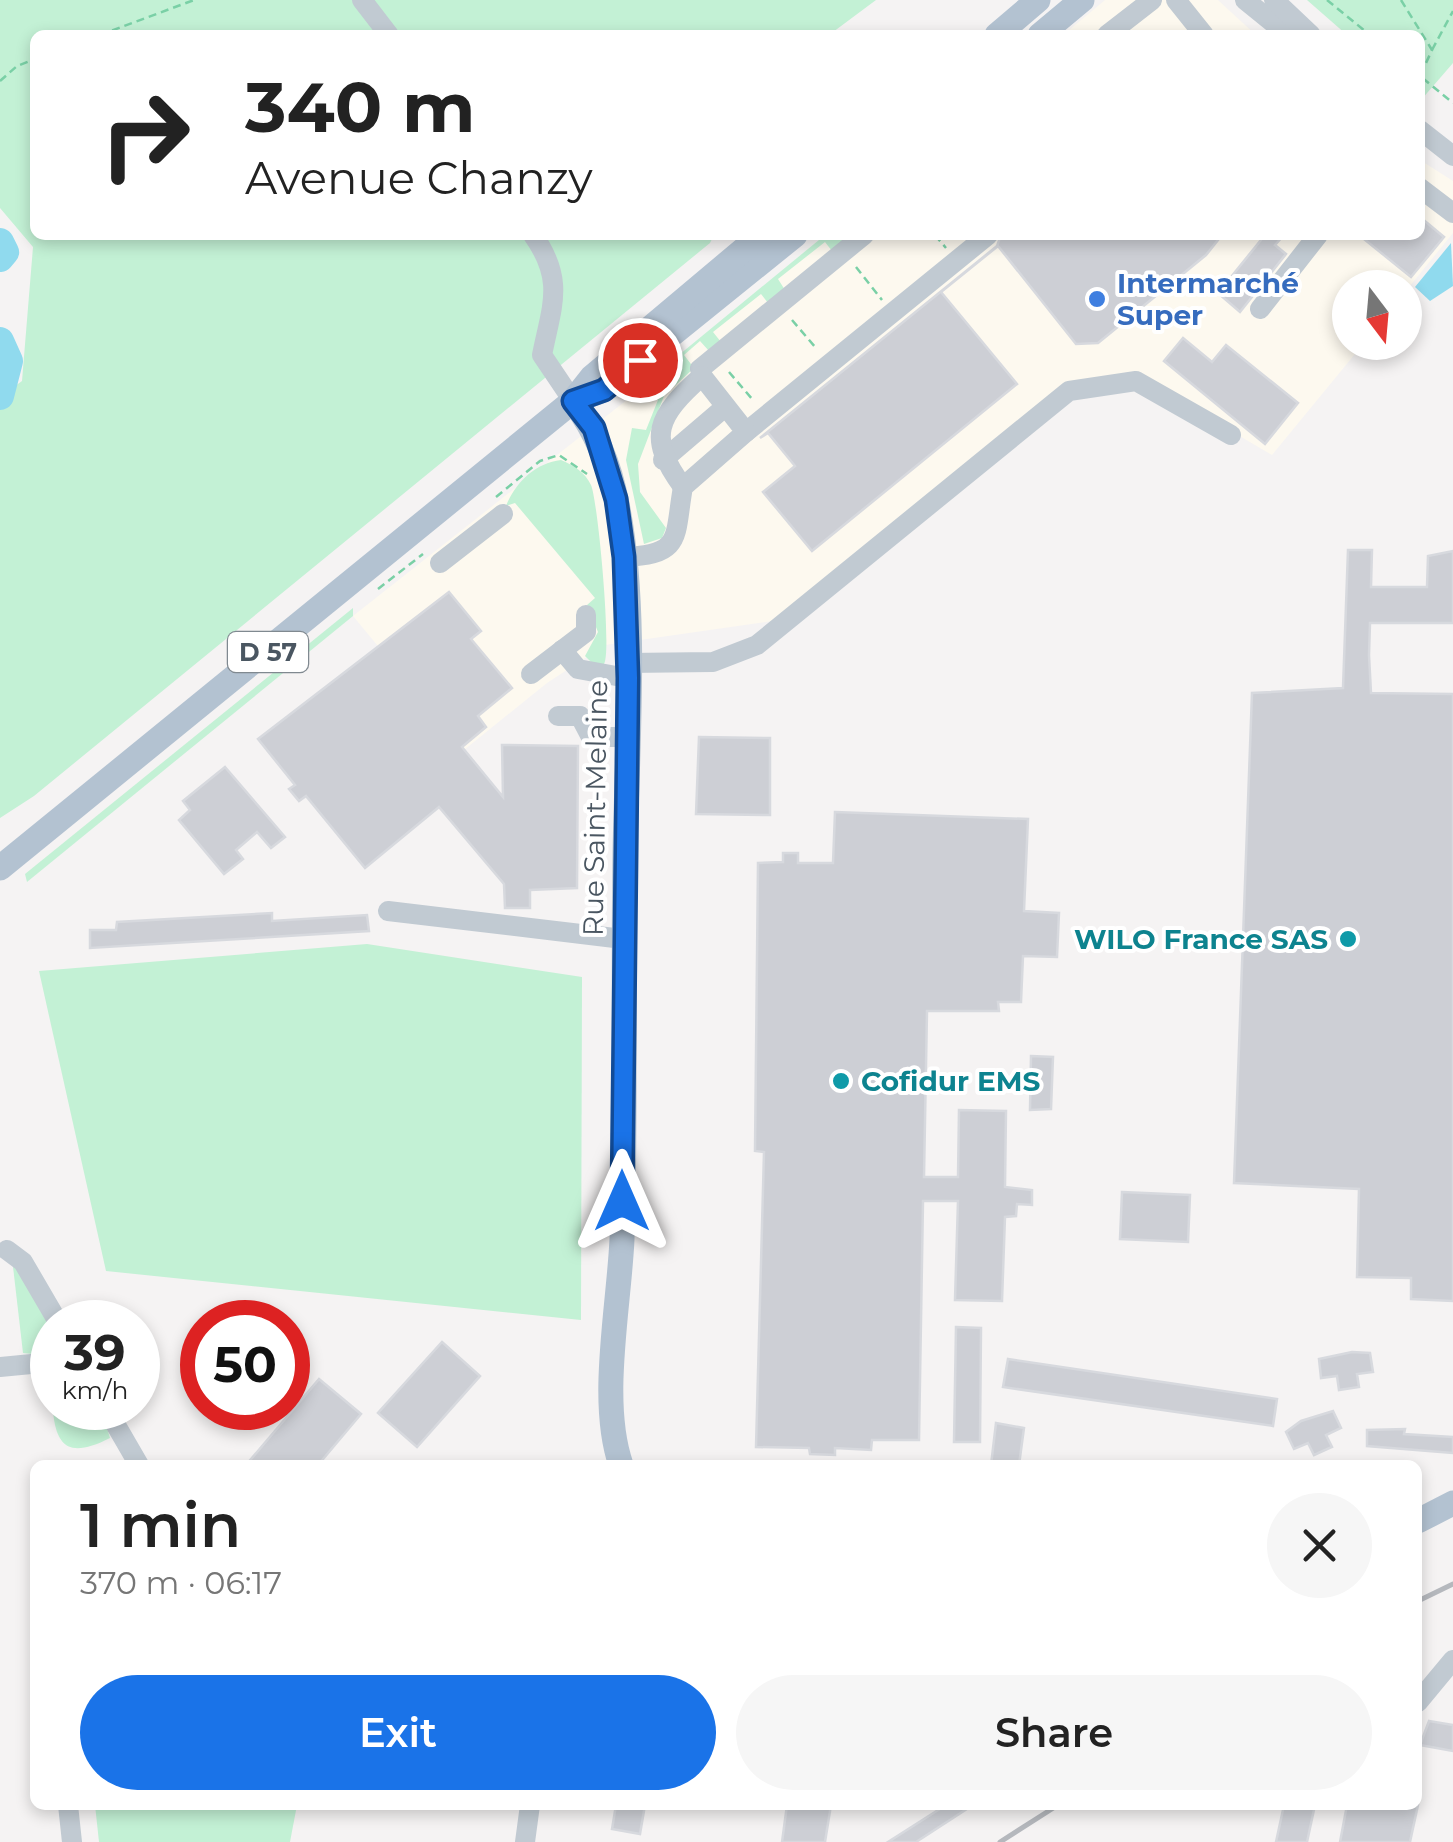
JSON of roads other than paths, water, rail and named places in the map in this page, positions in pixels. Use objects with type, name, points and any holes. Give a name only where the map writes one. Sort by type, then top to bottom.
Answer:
[{"type":"main road","points":[[1003,30],[1038,0]]},
{"type":"main road","points":[[1046,30],[1082,0]]},
{"type":"main road","name":"D 57","points":[[0,876],[573,401],[592,377],[755,240]]},
{"type":"main road","name":"D 57","points":[[573,401],[604,390],[789,240]]},
{"type":"main road","name":"Rue Saint-Melaine","points":[[573,401],[594,428],[616,499],[624,557],[627,737],[622,1238],[614,1424],[619,1460]]},
{"type":"main road","name":"D 57","points":[[0,868],[82,805]]},
{"type":"main road","points":[[1422,1519],[1453,1503]]},
{"type":"street","points":[[362,0],[385,30]]},
{"type":"street","points":[[1113,30],[1152,0]]},
{"type":"street","points":[[1176,0],[1200,30]]},
{"type":"street","points":[[1245,0],[1282,29]]},
{"type":"street","points":[[1274,0],[1282,29]]},
{"type":"street","points":[[1425,134],[1453,156]]},
{"type":"street","points":[[1425,192],[1453,213]]},
{"type":"street","points":[[537,240],[554,270],[556,285],[542,355],[573,401]]},
{"type":"street","points":[[746,432],[700,369],[858,240]]},
{"type":"street","points":[[683,487],[982,240]]},
{"type":"street","points":[[1260,309],[1314,240]]},
{"type":"street","points":[[624,557],[653,556],[671,543],[680,522],[683,487],[663,460],[659,441],[672,402],[702,376]]},
{"type":"street","points":[[562,650],[578,669],[627,670],[713,662],[757,645],[1069,391],[1136,381],[1231,436]]},
{"type":"street","points":[[663,460],[725,407]]},
{"type":"street","points":[[431,559],[499,506]]},
{"type":"street","points":[[532,674],[586,632],[586,615]]},
{"type":"street","points":[[558,716],[580,716],[591,736],[627,737]]},
{"type":"street","points":[[388,911],[624,939]]},
{"type":"street","points":[[7,1250],[23,1262],[45,1300]]},
{"type":"street","points":[[0,1367],[30,1364]]},
{"type":"street","points":[[119,1430],[136,1460]]},
{"type":"street","points":[[1422,1697],[1453,1660]]},
{"type":"street","points":[[69,1810],[72,1842]]},
{"type":"street","points":[[519,1841],[528,1810]]},
{"type":"water","points":[[1451,243],[1453,286],[1430,301],[1422,294],[1422,278]]},
{"type":"waterway","points":[[0,242],[5,252],[0,258]]},
{"type":"waterway","points":[[0,341],[9,361],[0,396]]},
{"type":"railway","points":[[1422,1599],[1453,1584]]},
{"type":"railway","points":[[1000,1842],[1050,1810]]},
{"type":"place","name":"Intermarché Super","points":[[1097,299]]},
{"type":"place","name":"WILO France SAS","points":[[1348,939]]},
{"type":"place","name":"Cofidur EMS","points":[[841,1081]]}]
